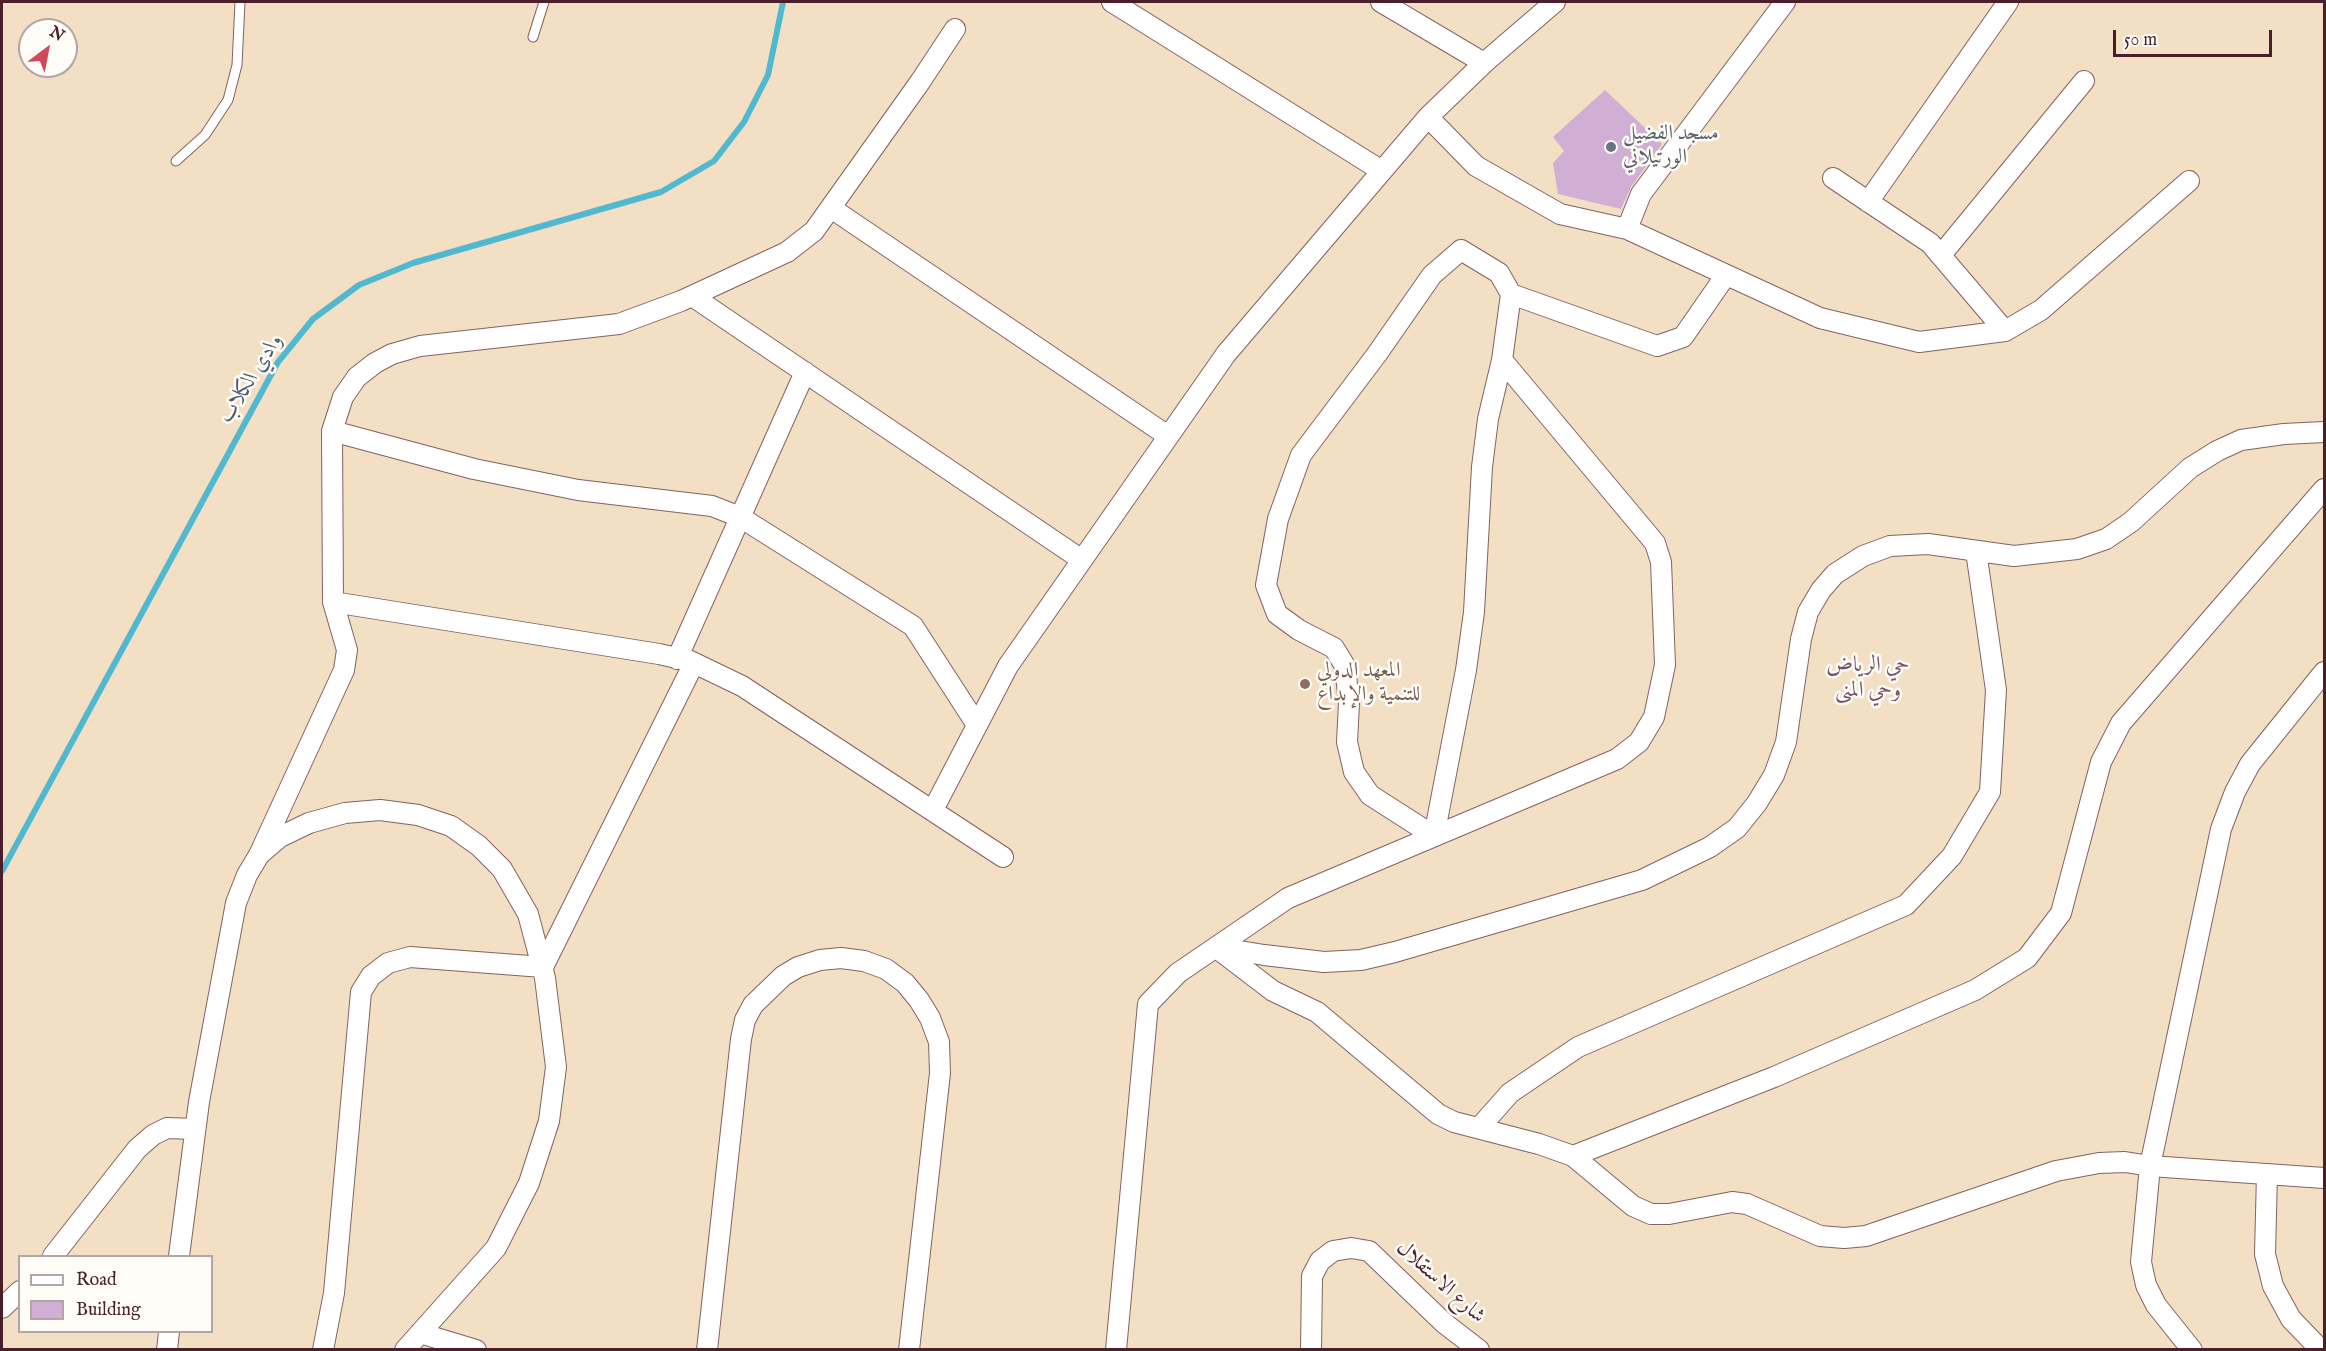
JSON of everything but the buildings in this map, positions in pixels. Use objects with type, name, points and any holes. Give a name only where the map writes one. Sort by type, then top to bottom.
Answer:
[{"type":"street","points":[[1112,2],[1382,171]]},
{"type":"street","points":[[1381,2],[1484,63]]},
{"type":"street","points":[[933,810],[1008,666],[1226,354],[1428,117],[1484,63],[1555,2]]},
{"type":"street","points":[[1627,229],[1641,194],[1785,2]]},
{"type":"street","points":[[1868,202],[2008,2]]},
{"type":"street","points":[[179,1255],[195,1129],[236,903],[344,670],[347,650],[333,602],[332,431],[343,397],[357,377],[375,363],[392,354],[420,346],[619,324],[645,316],[692,296],[786,252],[814,231],[955,29]]},
{"type":"street","points":[[1941,255],[2084,81]]},
{"type":"street","points":[[1428,117],[1476,166],[1560,214],[1627,229],[1820,318],[1919,342],[2005,331],[2041,310],[2188,181]]},
{"type":"street","points":[[1833,178],[1930,243],[2005,331]]},
{"type":"street","points":[[831,208],[1168,436]]},
{"type":"street","points":[[1461,250],[1500,273],[1511,294],[1502,360],[1488,419],[1482,467],[1471,635],[1434,836],[1370,795],[1354,772],[1347,741],[1349,703],[1345,666],[1334,648],[1299,630],[1277,614],[1266,585],[1278,519],[1301,455],[1377,354],[1432,274],[1461,250]]},
{"type":"street","points":[[1511,294],[1658,346],[1683,337],[1726,275]]},
{"type":"street","points":[[692,296],[1082,560]]},
{"type":"street","points":[[1116,1350],[1148,1004],[1178,973],[1287,898],[1617,759],[1638,742],[1654,717],[1665,665],[1661,562],[1655,543],[1502,360]]},
{"type":"street","points":[[543,967],[685,661],[740,517],[805,372]]},
{"type":"street","points":[[332,431],[474,469],[578,490],[712,506],[740,517],[913,626],[977,725]]},
{"type":"street","points":[[1216,947],[1324,962],[1360,960],[1395,952],[1642,879],[1710,847],[1737,828],[1757,803],[1774,775],[1786,742],[1801,639],[1808,612],[1821,590],[1835,574],[1863,556],[1890,546],[1928,544],[2014,556],[2077,549],[2106,539],[2131,522],[2190,468],[2217,451],[2241,440],[2284,434],[2325,432]]},
{"type":"street","points":[[1573,1156],[1774,1077],[1964,994],[2027,958],[2061,913],[2101,762],[2121,723],[2325,489]]},
{"type":"street","points":[[1479,1128],[1510,1093],[1578,1047],[1906,905],[1952,856],[1990,792],[1996,690],[1976,551]]},
{"type":"street","points":[[333,602],[685,661],[742,686],[1003,856]]},
{"type":"street","points":[[2192,1350],[2161,1312],[2146,1286],[2142,1262],[2150,1166],[2221,829],[2235,792],[2250,764],[2325,672]]},
{"type":"street","points":[[259,855],[280,837],[309,823],[345,813],[380,810],[418,815],[451,826],[479,846],[502,869],[528,914],[543,967],[556,1067],[549,1121],[529,1184],[496,1248],[405,1350]]},
{"type":"street","points":[[1216,947],[1273,991],[1317,1012],[1438,1114],[1454,1122],[1539,1144],[1573,1156],[1634,1206],[1651,1214],[1669,1214],[1732,1202],[1746,1204],[1820,1236],[1844,1238],[1866,1236],[2056,1171],[2099,1163],[2125,1162],[2150,1166],[2325,1178]]},
{"type":"street","points":[[323,1350],[334,1293],[361,992],[371,976],[388,963],[410,957],[543,967]]},
{"type":"street","points":[[707,1350],[741,1039],[745,1020],[753,1005],[783,976],[798,967],[820,960],[841,958],[864,961],[886,969],[905,983],[920,1000],[939,1042],[940,1073],[909,1350]]},
{"type":"street","points":[[55,1255],[137,1149],[153,1135],[167,1128],[195,1129]]},
{"type":"street","points":[[2267,1174],[2265,1254],[2272,1286],[2291,1319],[2323,1350]]},
{"type":"street","name":"شارع الاستقلال","points":[[1311,1350],[1312,1276],[1320,1261],[1333,1251],[1351,1248],[1369,1251],[1444,1323],[1479,1350]]},
{"type":"street","points":[[2,1308],[18,1293]]},
{"type":"street","points":[[167,1350],[169,1333]]},
{"type":"street","points":[[420,1333],[476,1350]]},
{"type":"lane","points":[[176,161],[206,135],[228,100],[237,65],[240,2]]},
{"type":"lane","points":[[533,37],[544,2]]},
{"type":"waterway","name":"وادي الكلاب","points":[[2,871],[278,362],[313,319],[359,285],[413,263],[661,192],[714,161],[744,122],[768,75],[783,2]]},
{"type":"place","name":"مسجد الفضيل الورتيلاني","points":[[1611,147]]},
{"type":"place","name":"المعهد الدولي للتنمية والإبداع","points":[[1305,684]]},
{"type":"district","name":"حي الرياض وحي المنى","points":[[1868,678]]}]
